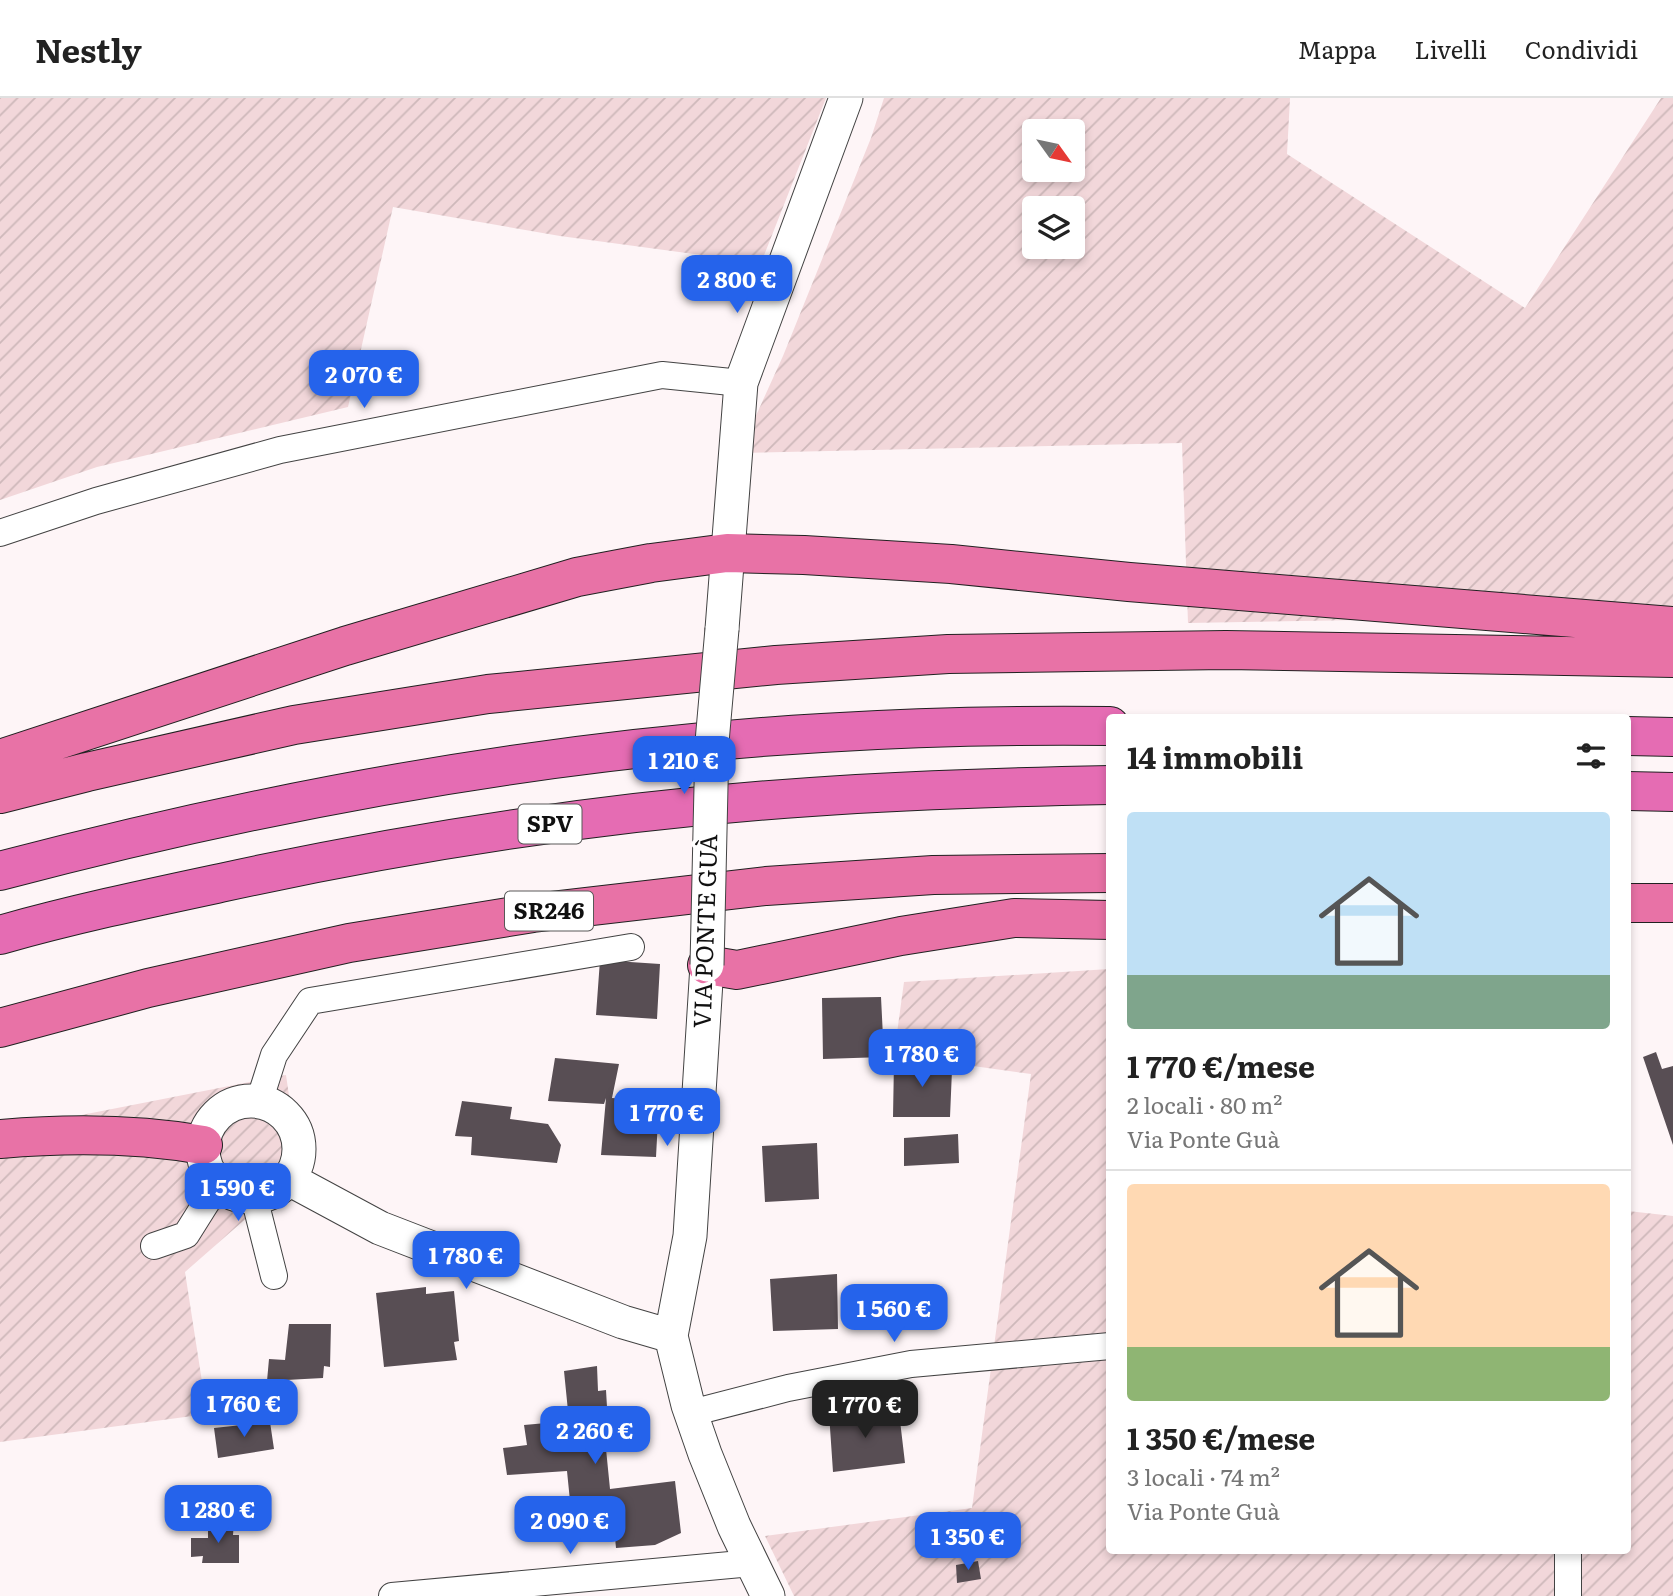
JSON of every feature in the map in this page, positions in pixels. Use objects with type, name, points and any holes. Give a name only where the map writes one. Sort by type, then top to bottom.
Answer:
[{"type":"highway","points":[[0,759],[345,646],[578,577],[651,563],[727,553],[951,564],[1143,584],[1673,626]]},
{"type":"highway","points":[[0,794],[294,725],[488,694],[776,665],[948,654],[1226,650],[1673,658]]},
{"type":"highway","points":[[0,871],[269,807],[419,779],[645,748],[821,733],[1106,726]]},
{"type":"highway","points":[[1631,736],[1673,737]]},
{"type":"highway","name":"SPV","points":[[0,935],[137,901],[325,861],[428,842],[592,818],[811,797],[976,788],[1106,785]]},
{"type":"highway","points":[[1631,791],[1673,792]]},
{"type":"highway","name":"SR246","points":[[0,1028],[148,988],[349,943],[533,913],[766,886],[933,875],[1106,873]]},
{"type":"highway","points":[[1631,878],[1673,879]]},
{"type":"highway","points":[[1631,903],[1673,903]]},
{"type":"highway","points":[[707,965],[737,970],[901,936],[1014,918],[1106,920]]},
{"type":"highway","points":[[0,1139],[42,1135],[119,1134],[203,1145]]},
{"type":"street","name":"VIA PONTE GUÀ","points":[[768,1596],[734,1526],[691,1413],[671,1336],[690,1236],[707,965],[712,742],[741,383],[846,98]]},
{"type":"street","points":[[0,533],[96,501],[294,447],[663,375],[741,383]]},
{"type":"street","points":[[259,1102],[274,1055],[310,1001],[631,947]]},
{"type":"street","points":[[244,1102],[259,1102],[281,1113],[296,1132],[299,1148],[297,1164],[289,1179],[267,1195],[241,1196],[218,1184],[206,1166],[203,1145],[207,1130],[216,1116],[229,1107],[244,1102]]},
{"type":"street","points":[[289,1179],[380,1228],[623,1322],[671,1336]]},
{"type":"street","points":[[155,1246],[186,1235],[218,1184]]},
{"type":"street","points":[[254,1197],[274,1276]]},
{"type":"street","points":[[691,1413],[788,1388],[911,1364],[1106,1346]]},
{"type":"street","points":[[1568,1554],[1568,1596]]},
{"type":"street","points":[[392,1596],[752,1563]]},
{"type":"shaded area","points":[[0,98],[826,98],[761,263],[560,236],[393,207],[348,407],[97,467],[0,500]]},
{"type":"shaded area","points":[[884,98],[1290,98],[1287,154],[1525,308],[1661,98],[1673,98],[1673,624],[1482,618],[1188,623],[1182,443],[739,453],[783,356],[871,138]]},
{"type":"shaded area","points":[[1106,969],[1106,1554],[1631,1554],[1631,1211],[1673,1216],[1673,1596],[794,1596],[765,1536],[972,1508],[1031,1074],[894,1055],[904,982]]},
{"type":"shaded area","points":[[286,1075],[300,1171],[185,1272],[207,1414],[0,1442],[0,1131]]},
{"type":"building","points":[[600,960],[660,964],[657,1019],[596,1015]]},
{"type":"building","points":[[881,997],[884,1057],[823,1059],[822,998]]},
{"type":"building","points":[[1656,1052],[1662,1069],[1673,1066],[1673,1145],[1643,1057]]},
{"type":"building","points":[[555,1058],[619,1064],[612,1098],[659,1101],[656,1157],[601,1155],[606,1098],[604,1104],[548,1101]]},
{"type":"building","points":[[946,1060],[946,1070],[952,1070],[950,1117],[893,1117],[894,1061]]},
{"type":"building","points":[[462,1101],[512,1107],[510,1119],[548,1124],[561,1145],[557,1163],[471,1155],[472,1137],[455,1136]]},
{"type":"building","points":[[958,1134],[959,1163],[904,1166],[904,1138]]},
{"type":"building","points":[[817,1143],[819,1199],[765,1202],[762,1146]]},
{"type":"building","points":[[837,1274],[838,1329],[773,1331],[770,1279]]},
{"type":"building","points":[[426,1287],[426,1294],[454,1291],[459,1341],[454,1342],[457,1360],[384,1367],[376,1293]]},
{"type":"building","points":[[289,1324],[331,1324],[330,1367],[324,1366],[323,1378],[267,1381],[269,1359],[285,1360]]},
{"type":"building","points":[[597,1366],[598,1391],[606,1390],[607,1407],[602,1409],[610,1489],[675,1481],[681,1533],[655,1545],[616,1548],[611,1496],[570,1501],[567,1471],[507,1475],[503,1448],[527,1445],[524,1425],[569,1421],[564,1371]]},
{"type":"building","points":[[862,1410],[863,1416],[899,1412],[905,1463],[833,1472],[829,1413]]},
{"type":"building","points":[[270,1422],[274,1449],[218,1458],[214,1428]]},
{"type":"building","points":[[208,1522],[234,1522],[233,1535],[239,1535],[239,1563],[202,1563],[203,1556],[191,1557],[191,1538],[208,1538]]},
{"type":"building","points":[[978,1561],[981,1579],[957,1583],[956,1565]]}]
